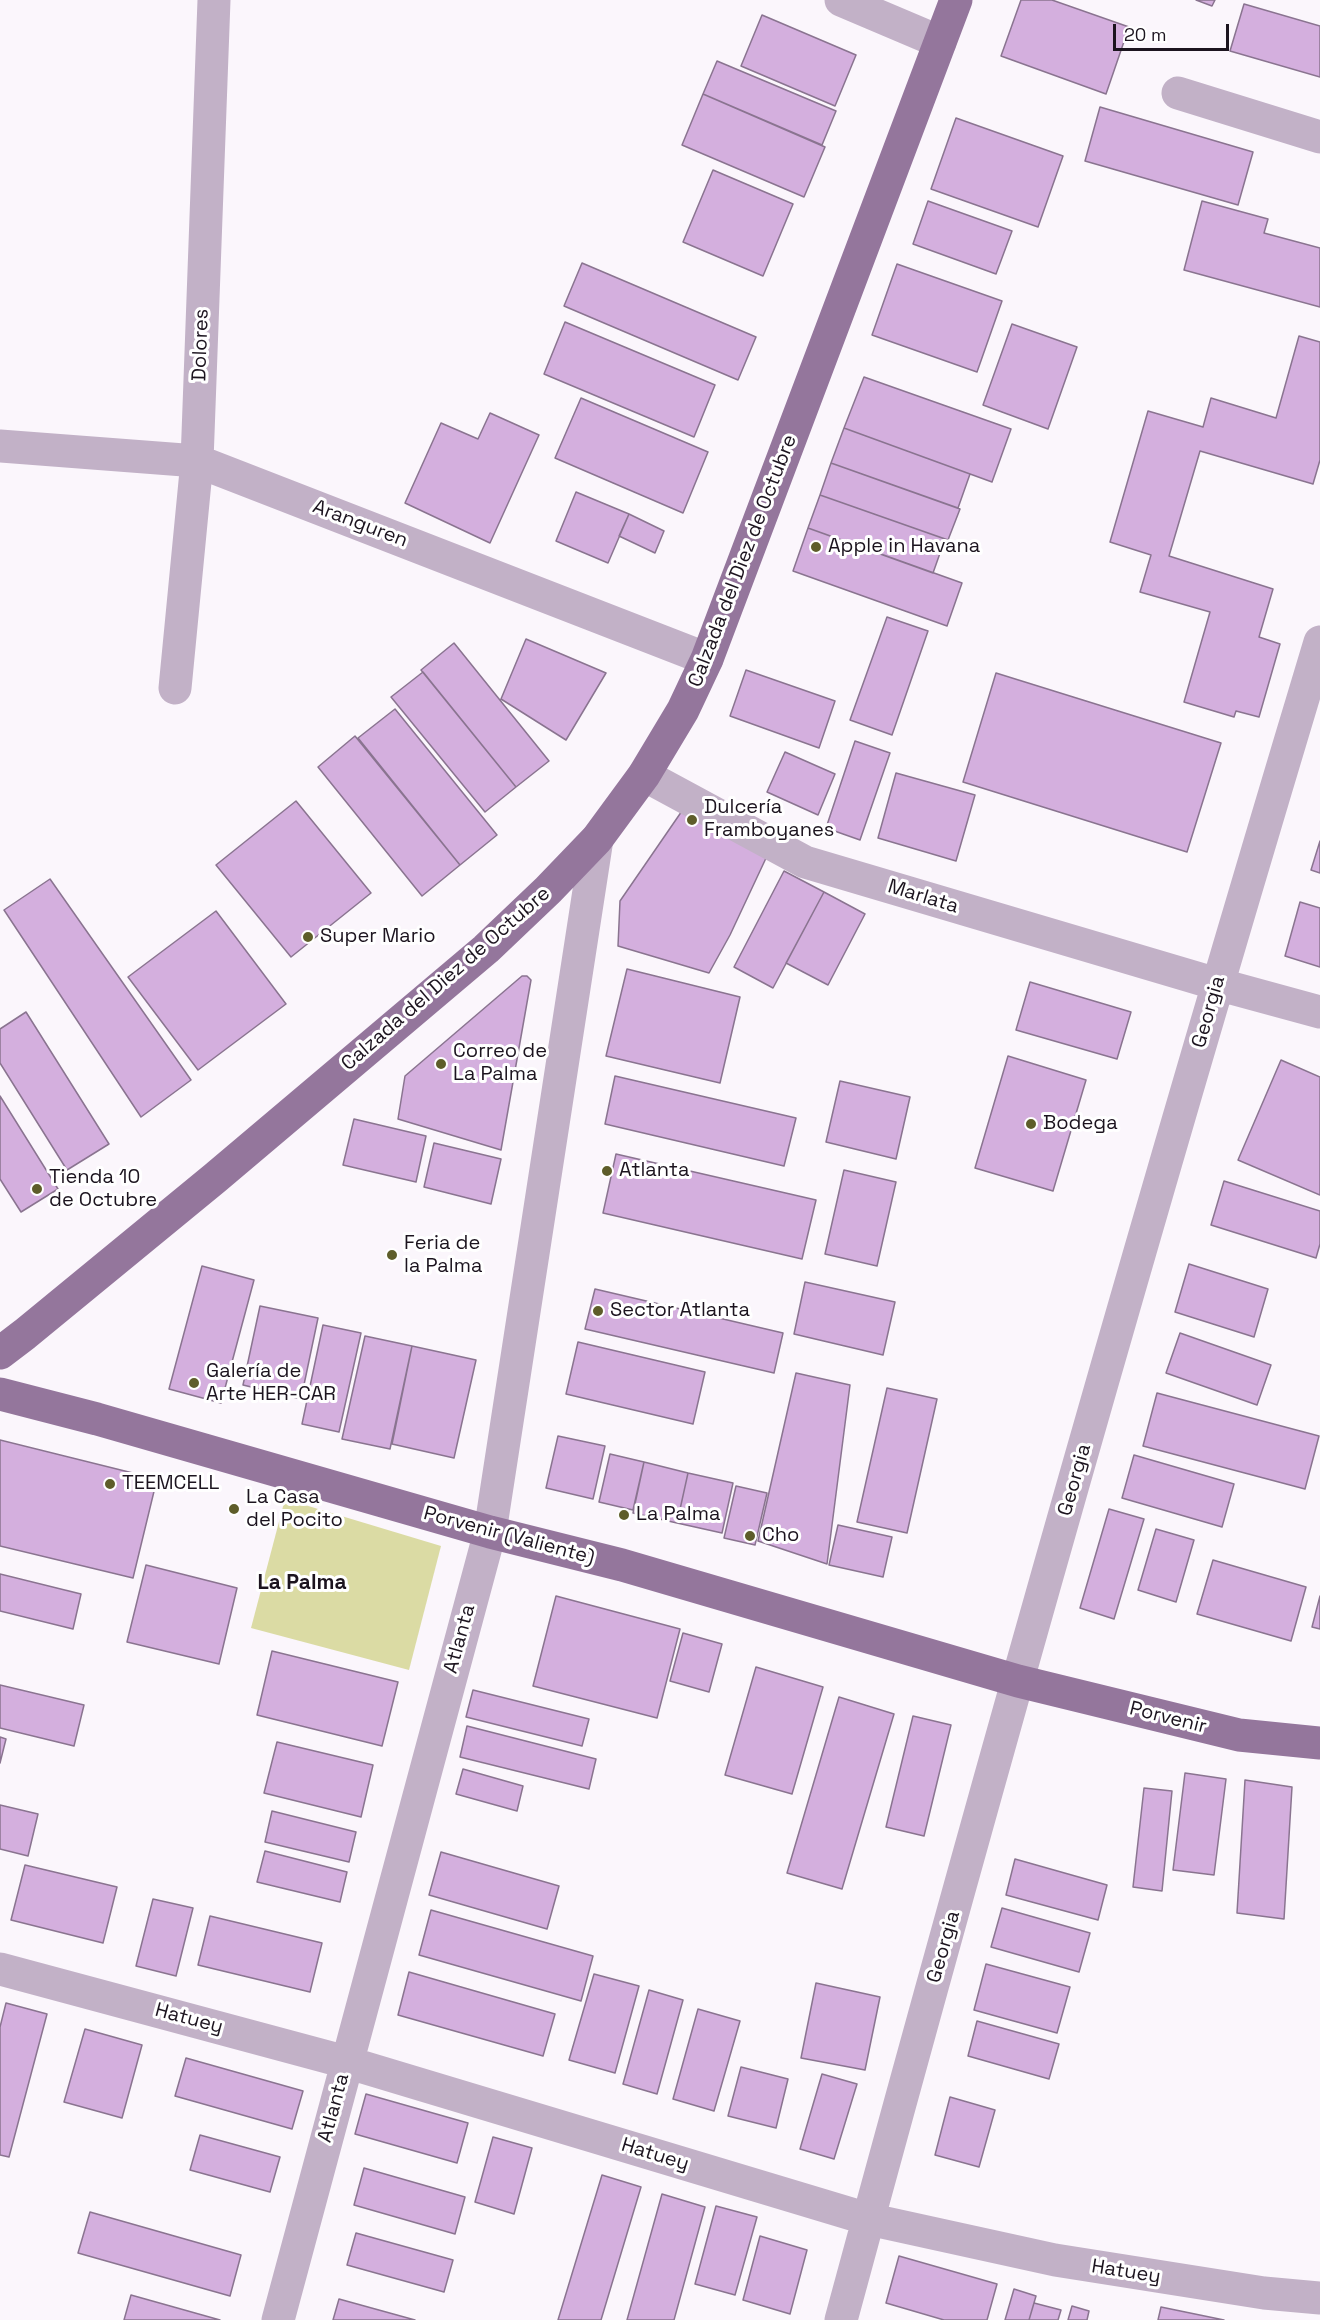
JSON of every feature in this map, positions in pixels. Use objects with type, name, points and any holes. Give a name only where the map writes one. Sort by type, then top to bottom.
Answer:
[{"type":"main road","name":"Calzada del Diez de Octubre","points":[[0,1353],[135,1245],[486,950],[597,839],[644,775],[683,710],[707,659],[956,0]]},
{"type":"main road","name":"Porvenir (Valiente)","points":[[0,1394],[97,1419],[489,1532],[622,1565],[1018,1681]]},
{"type":"main road","name":"Porvenir","points":[[1018,1681],[1239,1735],[1320,1743]]},
{"type":"street","name":"Dolores","points":[[175,688],[197,461],[214,0]]},
{"type":"street","points":[[841,0],[940,42]]},
{"type":"street","points":[[1178,93],[1320,137]]},
{"type":"street","name":"Aranguren","points":[[0,446],[197,461],[707,659]]},
{"type":"street","name":"Georgia","points":[[841,2320],[1018,1681],[1216,984],[1320,642]]},
{"type":"street","name":"Marlata","points":[[644,775],[805,862],[1216,984],[1320,1012]]},
{"type":"street","name":"Atlanta","points":[[278,2320],[489,1532],[597,839]]},
{"type":"street","name":"Hatuey","points":[[0,1969],[346,2062],[868,2219],[1055,2260],[1264,2293],[1320,2298]]},
{"type":"green space","points":[[285,1499],[441,1546],[409,1670],[251,1628]]},
{"type":"building","points":[[1021,0],[1052,0],[1129,27],[1106,94],[1001,56]]},
{"type":"building","points":[[1196,0],[1215,0],[1212,6]]},
{"type":"building","points":[[1244,4],[1320,26],[1320,77],[1230,51]]},
{"type":"building","points":[[762,15],[856,55],[835,106],[741,66]]},
{"type":"building","points":[[717,61],[836,111],[822,145],[703,94]]},
{"type":"building","points":[[703,94],[825,147],[804,197],[682,145]]},
{"type":"building","points":[[1100,107],[1253,152],[1238,205],[1085,161]]},
{"type":"building","points":[[956,118],[1063,156],[1038,227],[931,189]]},
{"type":"building","points":[[713,170],[793,204],[763,276],[683,242]]},
{"type":"building","points":[[928,201],[1012,231],[996,274],[913,244]]},
{"type":"building","points":[[1202,201],[1268,219],[1264,233],[1320,248],[1320,307],[1184,270]]},
{"type":"building","points":[[582,263],[756,337],[738,380],[564,306]]},
{"type":"building","points":[[897,264],[1002,301],[977,372],[872,335]]},
{"type":"building","points":[[565,322],[715,385],[694,437],[544,374]]},
{"type":"building","points":[[1012,324],[1077,347],[1048,429],[983,405]]},
{"type":"building","points":[[1299,336],[1320,342],[1320,460],[1313,484],[1200,451],[1169,556],[1273,589],[1259,637],[1280,644],[1259,717],[1236,711],[1234,717],[1184,702],[1210,612],[1140,592],[1151,555],[1110,542],[1148,411],[1203,427],[1211,398],[1276,418]]},
{"type":"building","points":[[864,377],[1011,429],[992,482],[844,428]]},
{"type":"building","points":[[581,398],[708,452],[683,513],[555,458]]},
{"type":"building","points":[[490,413],[539,435],[490,543],[405,503],[441,423],[478,439]]},
{"type":"building","points":[[844,428],[970,474],[958,508],[831,463]]},
{"type":"building","points":[[831,463],[960,509],[948,540],[820,495]]},
{"type":"building","points":[[576,492],[629,514],[608,563],[556,541]]},
{"type":"building","points":[[820,495],[945,539],[933,573],[808,528]]},
{"type":"building","points":[[629,514],[664,531],[655,553],[619,536]]},
{"type":"building","points":[[808,528],[962,583],[947,626],[793,571]]},
{"type":"building","points":[[887,617],[928,631],[892,735],[850,720]]},
{"type":"building","points":[[526,639],[606,673],[566,740],[501,699]]},
{"type":"building","points":[[454,643],[549,761],[516,787],[421,670]]},
{"type":"building","points":[[746,670],[835,701],[819,748],[730,716]]},
{"type":"building","points":[[423,672],[516,787],[485,812],[391,697]]},
{"type":"building","points":[[996,673],[1221,743],[1187,852],[963,782]]},
{"type":"building","points":[[395,709],[497,835],[460,865],[358,738]]},
{"type":"building","points":[[355,736],[460,865],[422,896],[318,767]]},
{"type":"building","points":[[855,741],[890,753],[860,840],[826,828]]},
{"type":"building","points":[[785,752],[835,774],[818,815],[767,792]]},
{"type":"building","points":[[896,773],[975,795],[956,861],[878,838]]},
{"type":"building","points":[[296,801],[371,893],[291,957],[216,865]]},
{"type":"building","points":[[684,808],[767,856],[730,935],[709,973],[618,946],[620,901]]},
{"type":"building","points":[[1320,841],[1320,873],[1311,870]]},
{"type":"building","points":[[784,871],[824,892],[773,988],[734,967]]},
{"type":"building","points":[[50,879],[191,1080],[141,1117],[4,910]]},
{"type":"building","points":[[824,892],[865,914],[828,985],[786,963]]},
{"type":"building","points":[[1300,902],[1320,908],[1320,967],[1285,956]]},
{"type":"building","points":[[216,911],[286,1004],[198,1070],[128,977]]},
{"type":"building","points":[[627,969],[740,997],[720,1083],[606,1056]]},
{"type":"building","points":[[522,976],[527,976],[531,980],[501,1150],[398,1119],[405,1076]]},
{"type":"building","points":[[1030,982],[1131,1012],[1117,1059],[1016,1030]]},
{"type":"building","points":[[26,1012],[109,1144],[67,1170],[0,1063],[0,1029]]},
{"type":"building","name":"Bodega","points":[[1008,1056],[1086,1080],[1053,1191],[975,1168]]},
{"type":"building","points":[[1281,1060],[1320,1077],[1320,1195],[1238,1160]]},
{"type":"building","points":[[615,1076],[796,1118],[784,1166],[605,1124]]},
{"type":"building","points":[[840,1081],[910,1097],[896,1159],[826,1142]]},
{"type":"building","points":[[0,1096],[58,1189],[21,1212],[0,1179]]},
{"type":"building","points":[[354,1119],[426,1136],[416,1182],[343,1165]]},
{"type":"building","points":[[434,1143],[501,1159],[491,1204],[424,1187]]},
{"type":"building","points":[[616,1154],[816,1200],[802,1259],[603,1213]]},
{"type":"building","points":[[844,1170],[896,1182],[877,1266],[825,1254]]},
{"type":"building","points":[[1224,1181],[1320,1211],[1320,1244],[1316,1258],[1211,1225]]},
{"type":"building","points":[[1189,1264],[1268,1289],[1254,1337],[1175,1312]]},
{"type":"building","points":[[202,1266],[254,1280],[221,1403],[169,1389]]},
{"type":"building","points":[[805,1282],[895,1302],[883,1355],[794,1334]]},
{"type":"building","points":[[595,1289],[783,1333],[774,1373],[585,1329]]},
{"type":"building","points":[[260,1306],[318,1318],[301,1399],[243,1385]]},
{"type":"building","points":[[323,1325],[361,1333],[339,1432],[302,1424]]},
{"type":"building","points":[[1180,1333],[1271,1365],[1257,1405],[1166,1373]]},
{"type":"building","points":[[365,1336],[412,1346],[390,1449],[342,1439]]},
{"type":"building","points":[[578,1342],[705,1372],[693,1424],[566,1394]]},
{"type":"building","points":[[412,1346],[476,1360],[454,1458],[392,1444]]},
{"type":"building","points":[[796,1373],[850,1385],[827,1564],[758,1541]]},
{"type":"building","points":[[887,1388],[937,1399],[907,1533],[857,1522]]},
{"type":"building","points":[[1157,1393],[1319,1436],[1305,1489],[1143,1446]]},
{"type":"building","points":[[558,1436],[605,1446],[593,1499],[546,1488]]},
{"type":"building","points":[[0,1440],[157,1479],[133,1578],[0,1546]]},
{"type":"building","points":[[610,1454],[644,1462],[633,1510],[599,1502]]},
{"type":"building","points":[[1134,1455],[1234,1484],[1222,1527],[1122,1498]]},
{"type":"building","points":[[644,1462],[688,1473],[677,1523],[633,1513]]},
{"type":"building","points":[[688,1473],[733,1483],[722,1533],[677,1523]]},
{"type":"building","points":[[736,1486],[767,1493],[755,1545],[724,1538]]},
{"type":"building","points":[[1109,1509],[1144,1519],[1114,1619],[1080,1608]]},
{"type":"building","points":[[838,1525],[892,1537],[883,1577],[829,1565]]},
{"type":"building","points":[[1156,1529],[1194,1540],[1176,1602],[1138,1590]]},
{"type":"building","points":[[1213,1560],[1306,1587],[1291,1641],[1197,1614]]},
{"type":"building","points":[[146,1565],[237,1588],[219,1664],[127,1642]]},
{"type":"building","points":[[0,1574],[81,1594],[73,1629],[0,1611]]},
{"type":"building","points":[[556,1596],[680,1629],[657,1718],[533,1686]]},
{"type":"building","points":[[1320,1596],[1320,1629],[1312,1627]]},
{"type":"building","points":[[683,1633],[722,1644],[709,1692],[670,1681]]},
{"type":"building","points":[[272,1651],[398,1682],[382,1746],[257,1715]]},
{"type":"building","points":[[756,1667],[823,1687],[792,1794],[725,1775]]},
{"type":"building","points":[[0,1685],[84,1705],[74,1746],[0,1728]]},
{"type":"building","points":[[473,1690],[589,1719],[582,1746],[466,1717]]},
{"type":"building","points":[[839,1697],[894,1714],[842,1889],[787,1873]]},
{"type":"building","points":[[913,1716],[951,1725],[924,1836],[886,1827]]},
{"type":"building","points":[[467,1726],[596,1759],[589,1789],[460,1757]]},
{"type":"building","points":[[0,1737],[6,1739],[0,1763]]},
{"type":"building","points":[[277,1742],[373,1765],[361,1817],[264,1793]]},
{"type":"building","points":[[463,1769],[523,1786],[517,1811],[456,1794]]},
{"type":"building","points":[[1185,1773],[1226,1779],[1214,1875],[1173,1870]]},
{"type":"building","points":[[1245,1780],[1292,1787],[1284,1919],[1237,1913]]},
{"type":"building","points":[[1144,1788],[1172,1791],[1162,1891],[1133,1887]]},
{"type":"building","points":[[0,1805],[38,1814],[28,1856],[0,1849]]},
{"type":"building","points":[[272,1811],[356,1832],[349,1862],[265,1842]]},
{"type":"building","points":[[265,1851],[347,1872],[340,1902],[257,1882]]},
{"type":"building","points":[[441,1852],[559,1886],[547,1929],[429,1895]]},
{"type":"building","points":[[1015,1859],[1107,1885],[1098,1920],[1006,1895]]},
{"type":"building","points":[[25,1865],[117,1887],[103,1943],[11,1920]]},
{"type":"building","points":[[153,1899],[193,1908],[176,1976],[136,1966]]},
{"type":"building","points":[[1002,1908],[1090,1933],[1079,1972],[991,1947]]},
{"type":"building","points":[[431,1910],[593,1956],[581,2001],[419,1955]]},
{"type":"building","points":[[210,1916],[322,1943],[310,1992],[198,1965]]},
{"type":"building","points":[[986,1964],[1070,1987],[1057,2033],[974,2010]]},
{"type":"building","points":[[409,1972],[555,2014],[543,2056],[398,2015]]},
{"type":"building","points":[[594,1974],[639,1986],[615,2073],[569,2060]]},
{"type":"building","points":[[816,1983],[880,1997],[865,2070],[801,2058]]},
{"type":"building","points":[[649,1990],[683,2000],[657,2094],[623,2084]]},
{"type":"building","points":[[6,2003],[47,2014],[9,2157],[0,2155],[0,2027]]},
{"type":"building","points":[[698,2009],[740,2021],[714,2111],[673,2099]]},
{"type":"building","points":[[977,2021],[1059,2044],[1049,2079],[968,2056]]},
{"type":"building","points":[[85,2029],[142,2045],[122,2118],[64,2102]]},
{"type":"building","points":[[186,2058],[303,2091],[292,2129],[175,2096]]},
{"type":"building","points":[[741,2067],[788,2079],[776,2128],[728,2116]]},
{"type":"building","points":[[822,2074],[857,2084],[834,2159],[800,2149]]},
{"type":"building","points":[[366,2094],[468,2123],[457,2163],[355,2134]]},
{"type":"building","points":[[950,2097],[995,2110],[979,2167],[935,2155]]},
{"type":"building","points":[[200,2135],[280,2157],[270,2192],[190,2170]]},
{"type":"building","points":[[493,2137],[532,2148],[514,2214],[475,2202]]},
{"type":"building","points":[[364,2168],[465,2197],[455,2234],[354,2205]]},
{"type":"building","points":[[602,2175],[641,2187],[601,2320],[558,2320]]},
{"type":"building","points":[[662,2194],[705,2207],[674,2320],[627,2320]]},
{"type":"building","points":[[716,2206],[757,2217],[735,2295],[695,2284]]},
{"type":"building","points":[[90,2212],[241,2255],[230,2296],[78,2253]]},
{"type":"building","points":[[356,2233],[453,2260],[444,2292],[347,2265]]},
{"type":"building","points":[[760,2236],[807,2250],[790,2314],[743,2300]]},
{"type":"building","points":[[899,2256],[997,2284],[987,2320],[944,2320],[886,2303]]},
{"type":"building","points":[[1014,2289],[1036,2296],[1029,2320],[1005,2320]]},
{"type":"building","points":[[131,2295],[220,2320],[124,2320]]},
{"type":"building","points":[[339,2299],[415,2320],[333,2320]]},
{"type":"building","points":[[1034,2303],[1061,2310],[1058,2320],[1029,2320]]},
{"type":"building","points":[[1072,2306],[1089,2311],[1087,2320],[1068,2320]]},
{"type":"building","points":[[1161,2307],[1224,2320],[1158,2320]]},
{"type":"place","name":"Apple in Havana","points":[[816,547]]},
{"type":"place","name":"Dulcería Framboyanes","points":[[692,820]]},
{"type":"place","name":"Super Mario","points":[[308,937]]},
{"type":"place","name":"Correo de La Palma","points":[[441,1064]]},
{"type":"place","name":"Bodega","points":[[1031,1124]]},
{"type":"place","name":"Atlanta","points":[[607,1171]]},
{"type":"place","name":"Tienda 10 de Octubre","points":[[37,1189]]},
{"type":"place","name":"Feria de la Palma","points":[[392,1255]]},
{"type":"place","name":"Sector Atlanta","points":[[598,1311]]},
{"type":"place","name":"Galería de Arte HER-CAR","points":[[194,1383]]},
{"type":"place","name":"TEEMCELL","points":[[110,1484]]},
{"type":"place","name":"La Casa del Pocito","points":[[234,1509]]},
{"type":"place","name":"La Palma","points":[[624,1515]]},
{"type":"place","name":"Cho","points":[[750,1536]]},
{"type":"district","name":"La Palma","points":[[302,1583]]}]
